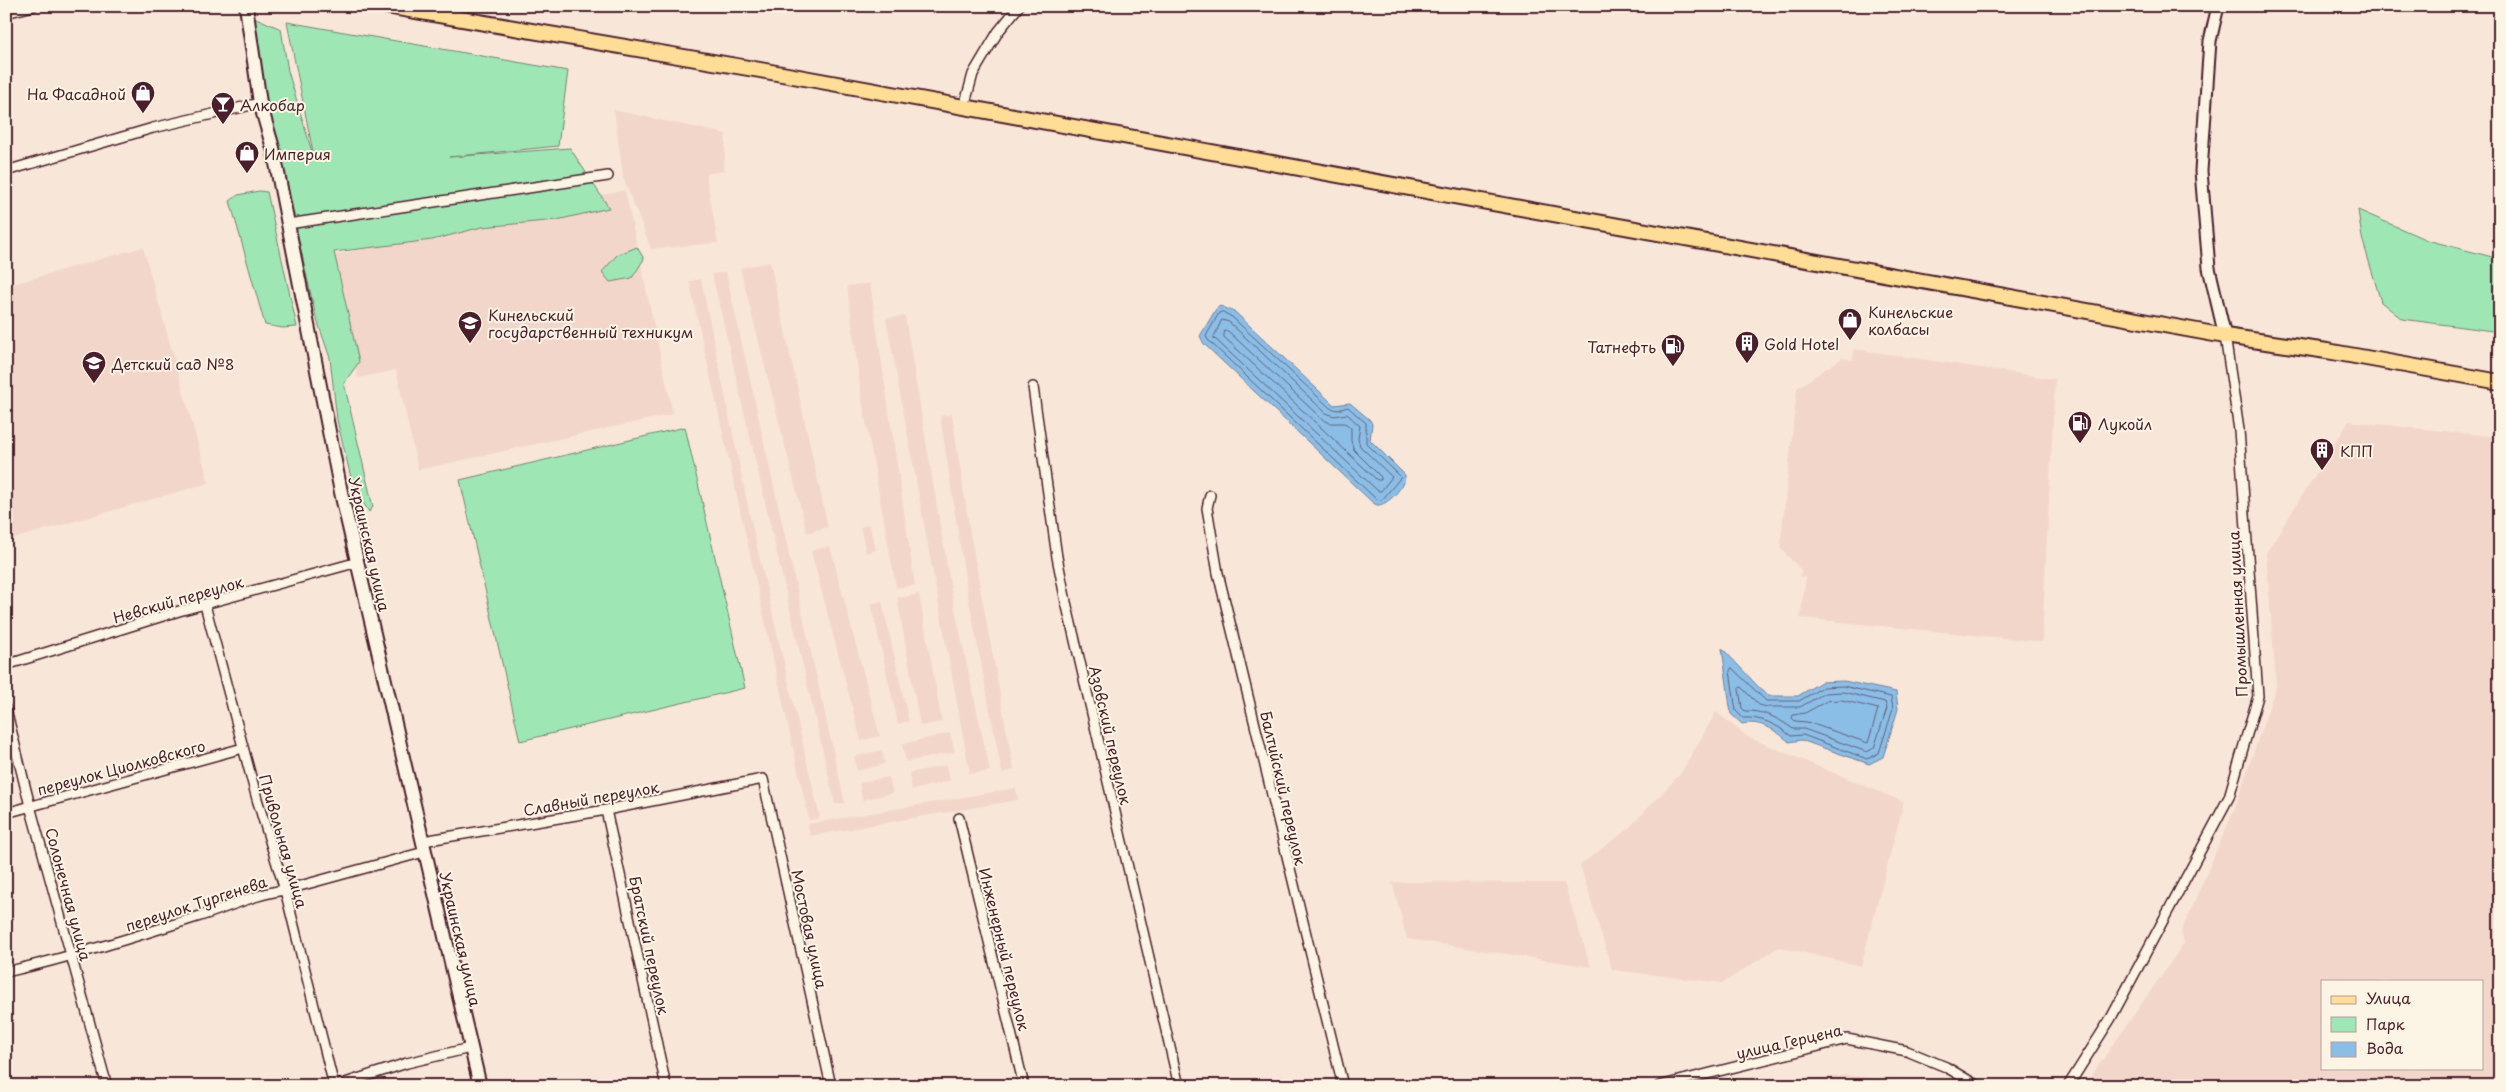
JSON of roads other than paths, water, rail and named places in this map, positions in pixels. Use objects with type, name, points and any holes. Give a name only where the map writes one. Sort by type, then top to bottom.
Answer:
[{"type":"main road","name":"Украинская улица","points":[[246,6],[260,103],[273,148],[342,497],[480,1086]]},
{"type":"main road","points":[[386,6],[760,70],[2225,336],[2327,351],[2500,382]]},
{"type":"street","points":[[6,13],[33,6]]},
{"type":"street","points":[[964,107],[973,74],[998,32],[1019,6]]},
{"type":"street","points":[[2218,6],[2210,41],[2201,171],[2209,268],[2225,336]]},
{"type":"street","points":[[6,171],[153,128],[260,103]]},
{"type":"street","points":[[288,224],[608,176]]},
{"type":"street","name":"Промышленная улица","points":[[2068,1086],[2111,1018],[2229,797],[2258,696],[2238,430],[2225,336]]},
{"type":"street","name":"Азовский переулок","points":[[1032,387],[1057,557],[1066,602],[1179,1086]]},
{"type":"street","name":"Балтийский переулок","points":[[1210,495],[1207,508],[1218,573],[1343,1086]]},
{"type":"street","name":"Невский переулок","points":[[6,665],[205,605],[358,562]]},
{"type":"street","name":"Привольная улица","points":[[205,605],[243,748],[285,890],[335,1086]]},
{"type":"street","name":"Солонечная улица","points":[[6,710],[30,806],[107,1086]]},
{"type":"street","name":"переулок Циолковского","points":[[6,813],[243,748]]},
{"type":"street","name":"Славный переулок","points":[[423,847],[763,779]]},
{"type":"street","name":"Мостовая улица","points":[[763,779],[831,1086]]},
{"type":"street","name":"Братский переулок","points":[[606,810],[666,1086]]},
{"type":"street","name":"Инженерный переулок","points":[[959,818],[1024,1086]]},
{"type":"street","name":"переулок Тургенева","points":[[6,972],[72,957],[216,912],[265,893],[285,890],[423,847]]},
{"type":"street","name":"улица Герцена","points":[[1659,1086],[1847,1039],[1907,1051],[1946,1067],[1978,1086]]},
{"type":"street","points":[[335,1086],[407,1063],[470,1048]]},
{"type":"water","points":[[1220,306],[1235,312],[1334,405],[1350,403],[1370,420],[1372,424],[1370,440],[1405,475],[1403,484],[1391,499],[1377,505],[1373,503],[1204,344],[1200,336],[1216,309]]},
{"type":"water","points":[[1722,648],[1767,696],[1798,696],[1821,682],[1844,681],[1896,692],[1898,709],[1883,757],[1869,764],[1801,740],[1789,742],[1773,730],[1755,723],[1742,724],[1731,714]]},
{"type":"place","name":"На Фасадной","points":[[143,114]]},
{"type":"place","name":"Алкобар","points":[[223,125]]},
{"type":"place","name":"Империя","points":[[247,174]]},
{"type":"place","name":"Кинельские колбасы","points":[[1850,341]]},
{"type":"place","name":"Кинельский государственный техникум","points":[[470,344]]},
{"type":"place","name":"Gold Hotel","points":[[1747,364]]},
{"type":"place","name":"Татнефть","points":[[1673,367]]},
{"type":"place","name":"Детский сад №8","points":[[94,384]]},
{"type":"place","name":"Лукойл","points":[[2080,444]]},
{"type":"place","name":"КПП","points":[[2322,471]]}]
